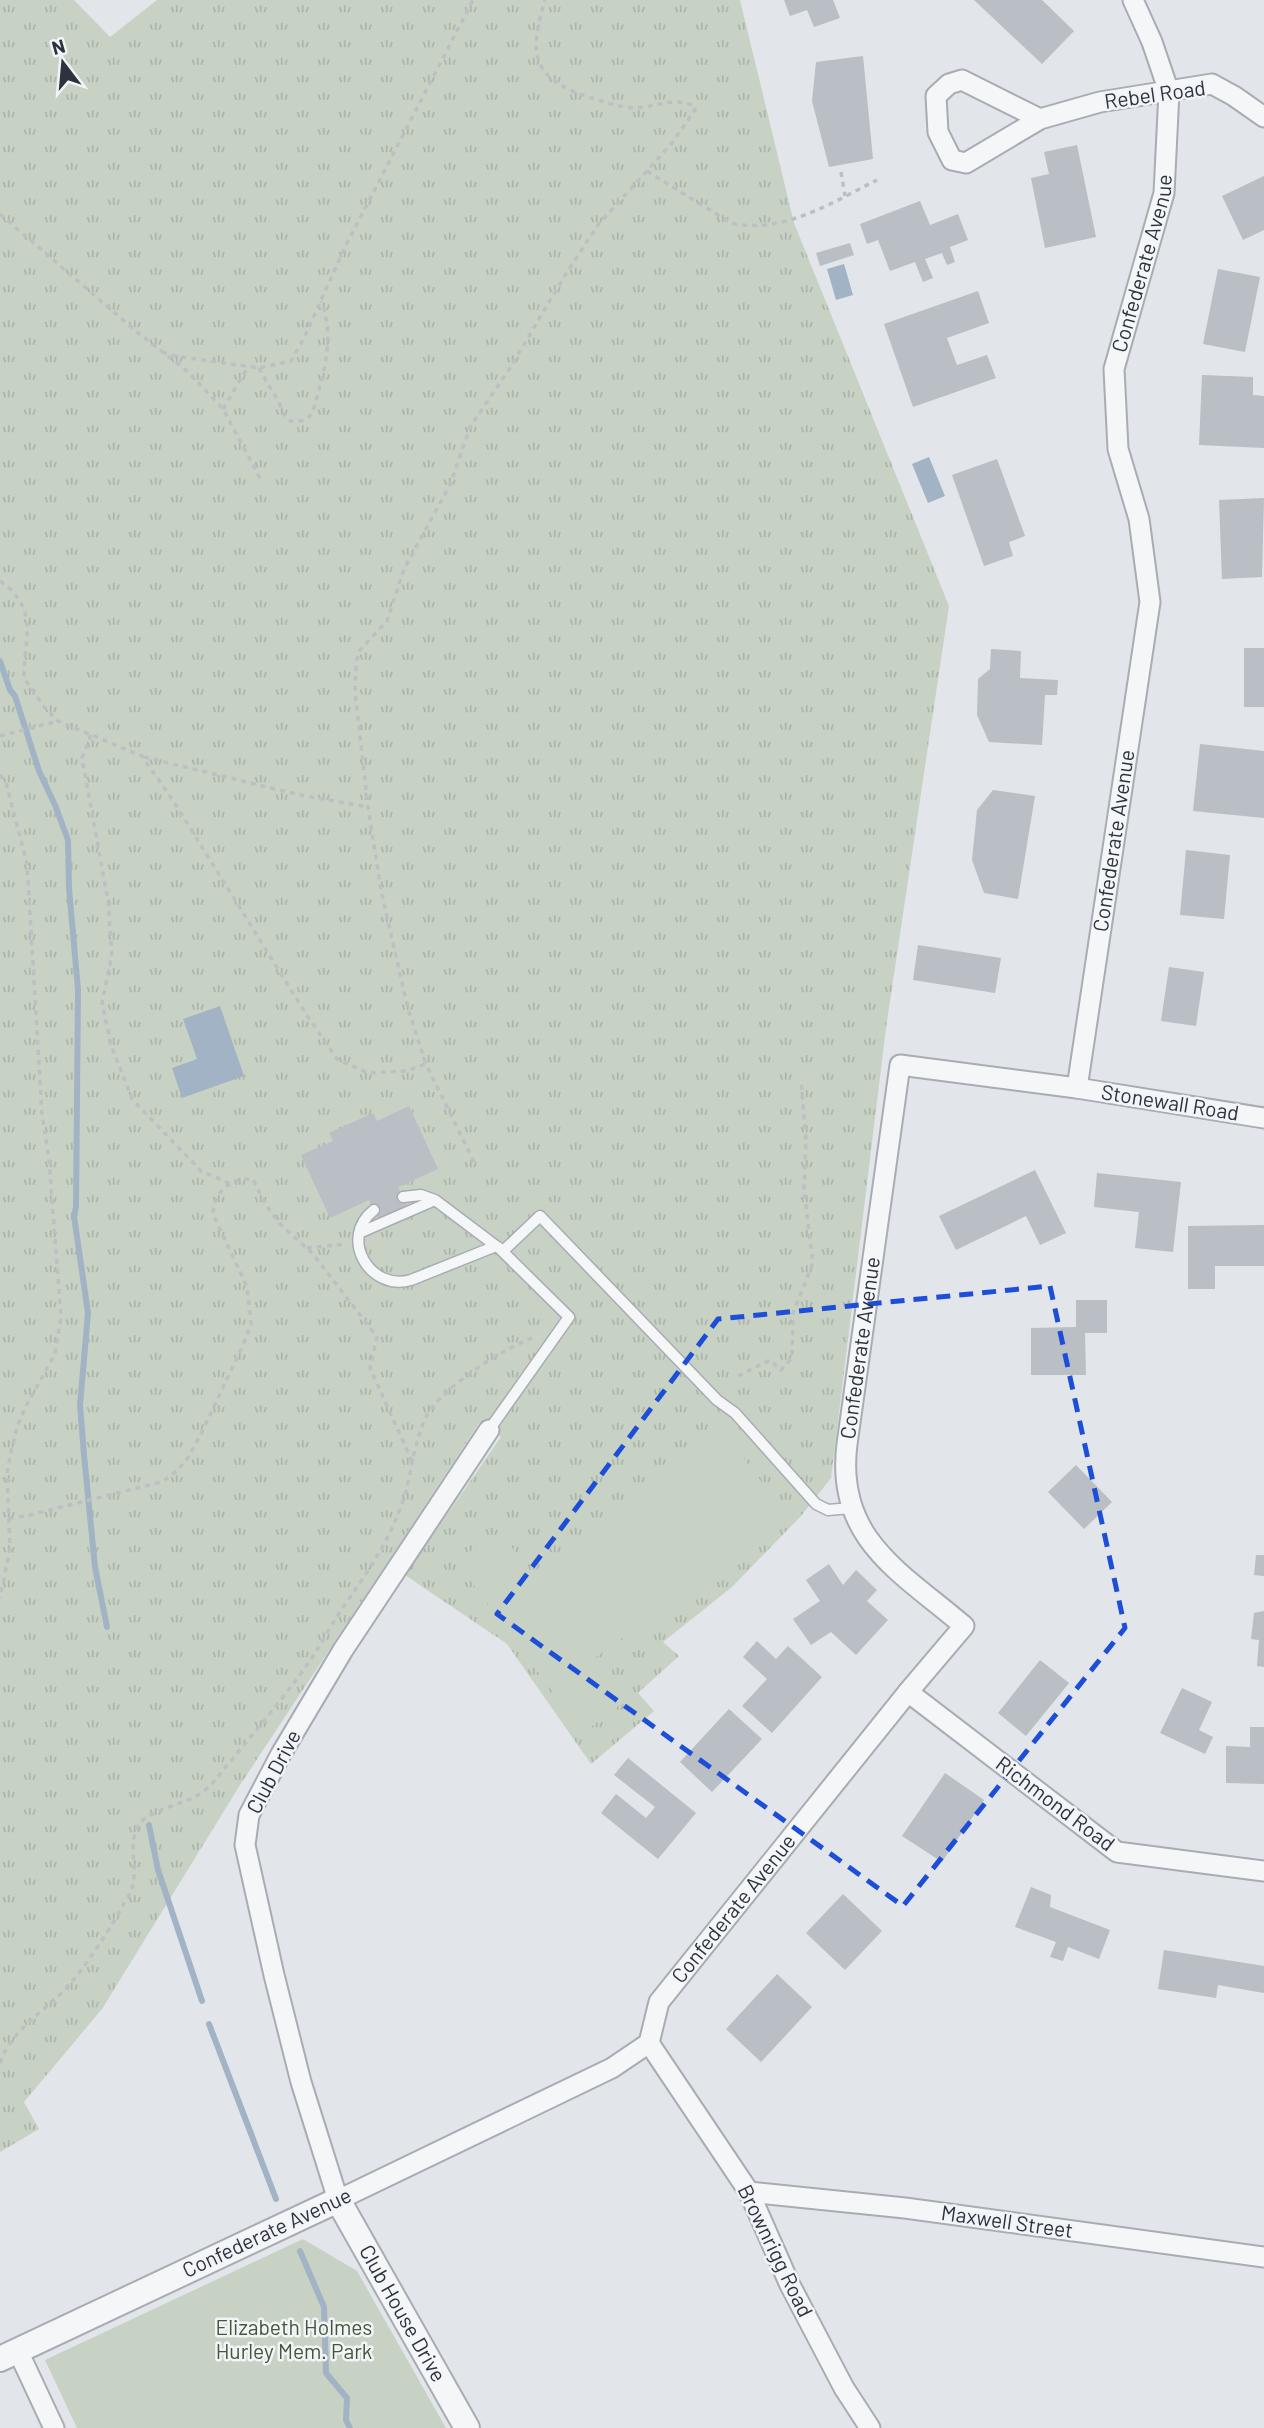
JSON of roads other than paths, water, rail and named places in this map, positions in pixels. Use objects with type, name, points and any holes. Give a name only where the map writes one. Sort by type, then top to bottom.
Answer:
[{"type":"street","name":"Confederate Avenue","points":[[9,2355],[611,2068],[649,2043],[659,2002],[964,1626],[874,1548],[851,1508],[846,1486],[845,1458],[900,1065],[1077,1088],[1150,602],[1139,519],[1118,449],[1114,369],[1164,193],[1170,92],[1133,0]]},
{"type":"street","name":"Rebel Road","points":[[1040,119],[962,80],[949,84],[936,96],[938,132],[952,160],[966,163],[1040,119],[1100,102],[1212,84],[1264,117]]},
{"type":"street","name":"Stonewall Road","points":[[1077,1088],[1264,1118]]},
{"type":"street","name":"Club Drive","points":[[338,2200],[301,2082],[274,1975],[245,1845],[249,1815],[281,1754],[343,1650],[489,1430]]},
{"type":"street","name":"Richmond Road","points":[[908,1692],[1117,1852],[1264,1871]]},
{"type":"street","name":"Brownrigg Road","points":[[649,2043],[750,2192],[790,2285],[844,2388],[870,2428]]},
{"type":"street","name":"Maxwell Street","points":[[750,2192],[905,2208],[1264,2257]]},
{"type":"street","name":"Club House Drive","points":[[338,2200],[467,2428]]},
{"type":"street","points":[[9,2355],[54,2428]]},
{"type":"lane","points":[[403,1197],[421,1195],[435,1200],[500,1248],[569,1317],[489,1430]]},
{"type":"lane","points":[[358,1238],[435,1200]]},
{"type":"lane","points":[[374,1210],[364,1220],[358,1238],[362,1259],[371,1271],[385,1280],[397,1282],[411,1280],[500,1248],[540,1216],[717,1400],[735,1413],[816,1504],[828,1510],[851,1508]]},
{"type":"water","points":[[844,264],[853,295],[836,300],[827,269]]},
{"type":"water","points":[[929,457],[945,496],[928,503],[912,464]]},
{"type":"water","points":[[220,1006],[244,1076],[182,1098],[172,1068],[197,1059],[183,1019]]},
{"type":"waterway","points":[[0,661],[10,690],[15,696],[39,771],[68,840],[69,888],[78,990],[74,1216],[88,1313],[80,1405],[95,1567],[107,1627]]},
{"type":"waterway","points":[[149,1825],[158,1870],[202,2001]]},
{"type":"waterway","points":[[209,2024],[276,2199]]},
{"type":"waterway","points":[[300,2251],[324,2307],[326,2373],[347,2398],[346,2420],[350,2428]]},
{"type":"park label","name":"Elizabeth Holmes Hurley Mem. Park","points":[[294,2340]]}]
